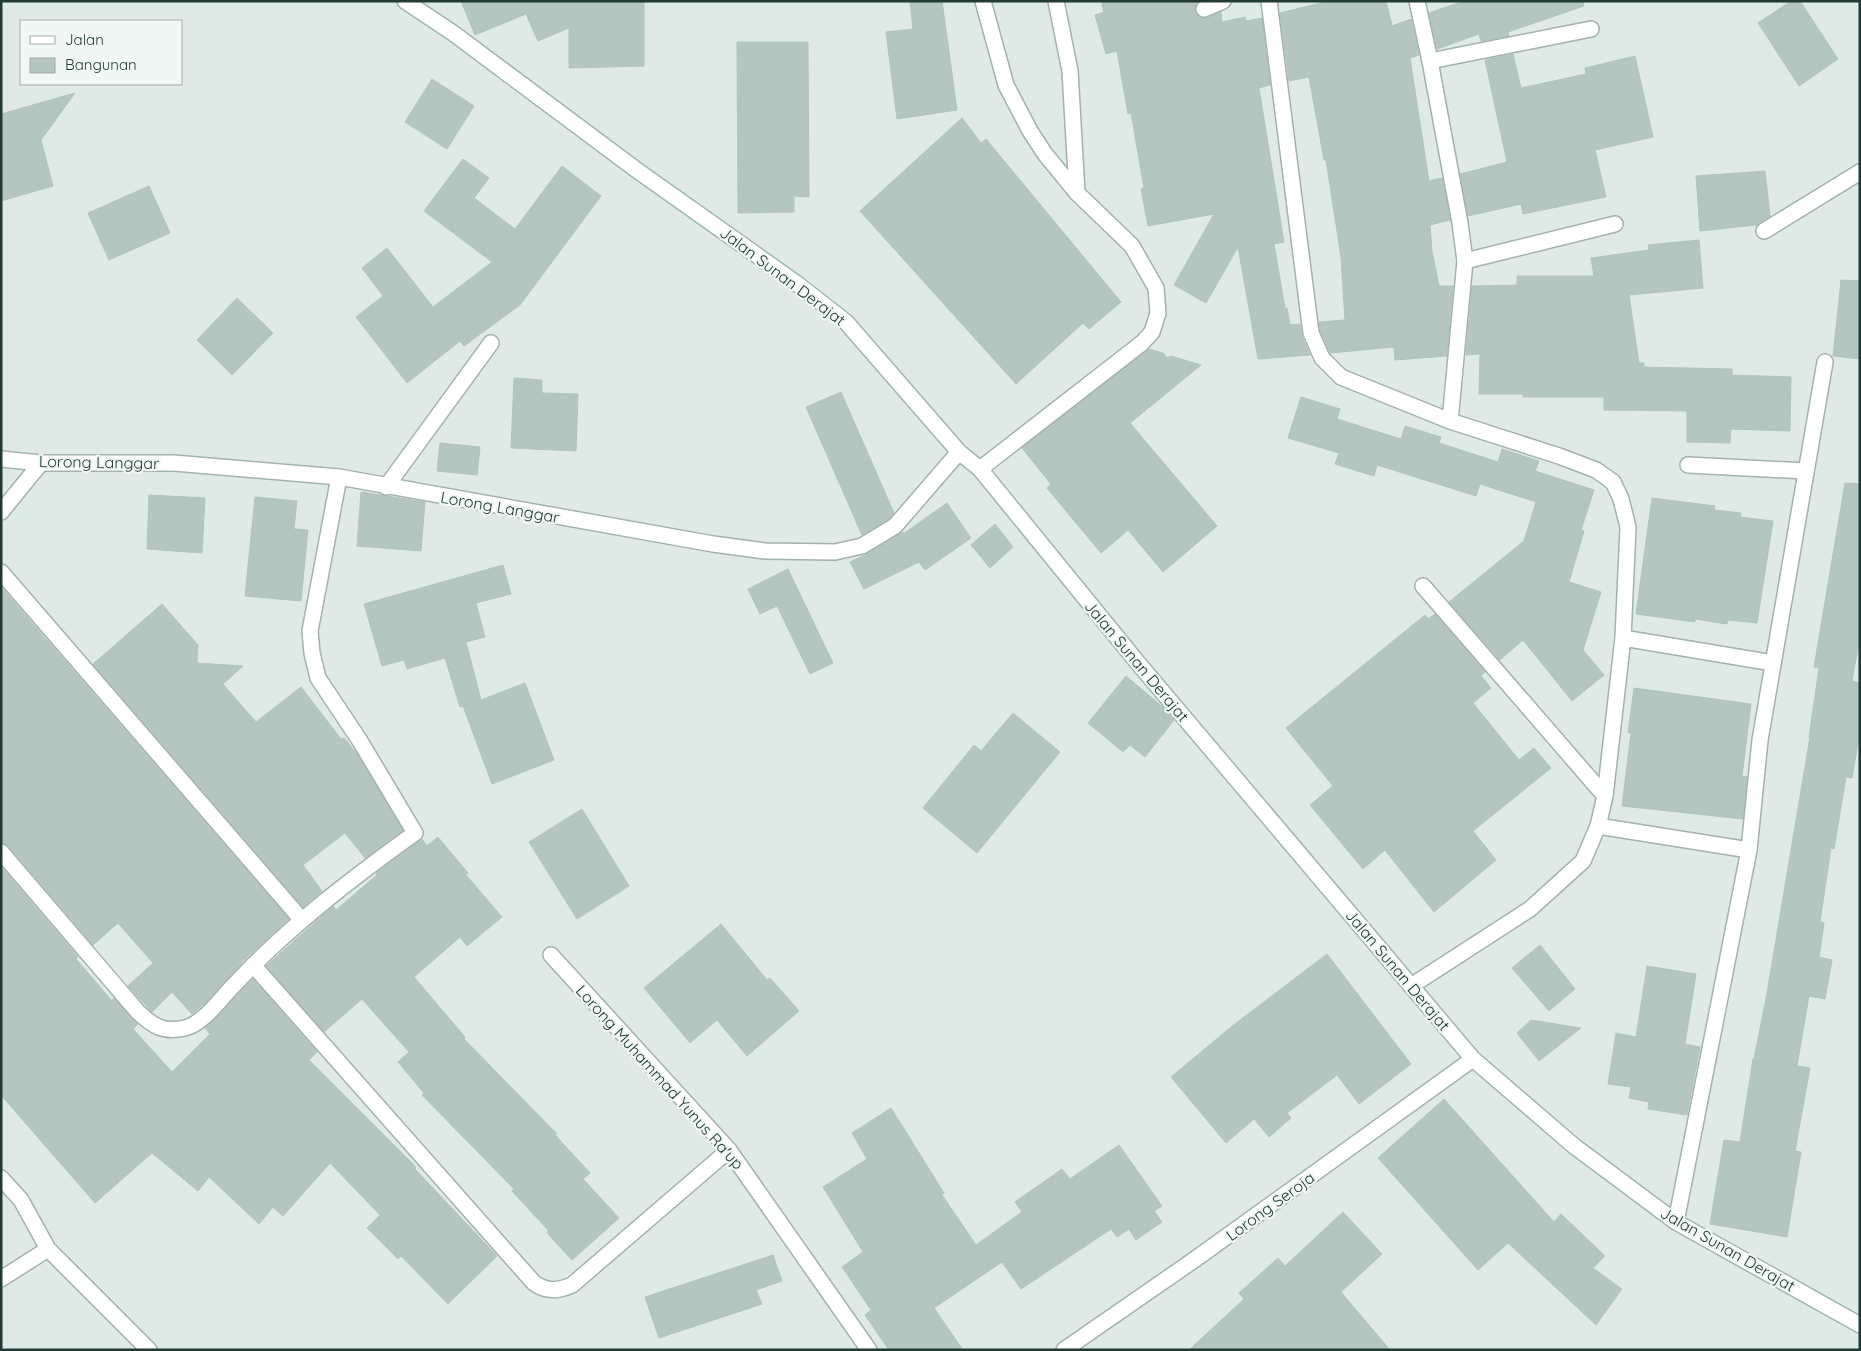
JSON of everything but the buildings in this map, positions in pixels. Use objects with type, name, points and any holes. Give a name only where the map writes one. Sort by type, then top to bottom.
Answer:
[{"type":"street","name":"Jalan Sunan Derajat","points":[[405,1],[453,33],[638,171],[796,283],[846,322],[959,452],[980,469],[1138,663],[1473,1058],[1574,1146],[1676,1222],[1860,1325]]},
{"type":"street","points":[[980,469],[1142,343],[1152,332],[1158,313],[1156,288],[1132,246],[1077,194],[1045,154],[1030,131],[1006,85],[983,1]]},
{"type":"street","points":[[1056,1],[1070,71],[1077,194]]},
{"type":"street","points":[[1204,9],[1223,1]]},
{"type":"street","points":[[1269,1],[1311,333],[1322,358],[1341,377],[1450,421],[1596,470],[1613,482],[1621,499],[1628,528],[1623,638],[1605,796],[1598,826],[1583,861],[1530,909],[1411,986]]},
{"type":"street","points":[[1416,1],[1430,61],[1460,223],[1465,261],[1450,421]]},
{"type":"street","points":[[1430,61],[1591,29]]},
{"type":"street","points":[[1764,231],[1860,172]]},
{"type":"street","points":[[1465,261],[1616,224]]},
{"type":"street","points":[[386,487],[491,343]]},
{"type":"street","points":[[1676,1222],[1750,850],[1760,740],[1825,362]]},
{"type":"street","name":"Lorong Langgar","points":[[1,459],[41,463],[174,463],[339,477],[386,487],[713,544],[765,551],[835,552],[862,546],[895,526],[959,452]]},
{"type":"street","points":[[1,512],[41,463]]},
{"type":"street","points":[[1688,465],[1806,471]]},
{"type":"street","points":[[1,852],[138,1012],[152,1025],[167,1030],[187,1028],[204,1017],[253,965],[302,920],[415,833],[360,741],[318,678],[312,653],[310,631],[339,477]]},
{"type":"street","points":[[1,572],[302,920]]},
{"type":"street","points":[[1423,586],[1605,796]]},
{"type":"street","points":[[1623,638],[1773,663]]},
{"type":"street","points":[[1598,826],[1750,850]]},
{"type":"street","name":"Lorong Muhammad Yunus Ra'up","points":[[551,955],[729,1150],[869,1350]]},
{"type":"street","points":[[253,965],[534,1283],[543,1289],[560,1290],[572,1285],[729,1150]]},
{"type":"street","name":"Lorong Seroja","points":[[1064,1350],[1194,1260],[1473,1058]]},
{"type":"street","points":[[1,1178],[20,1200],[48,1249],[149,1350]]},
{"type":"street","points":[[1,1279],[48,1249]]}]
